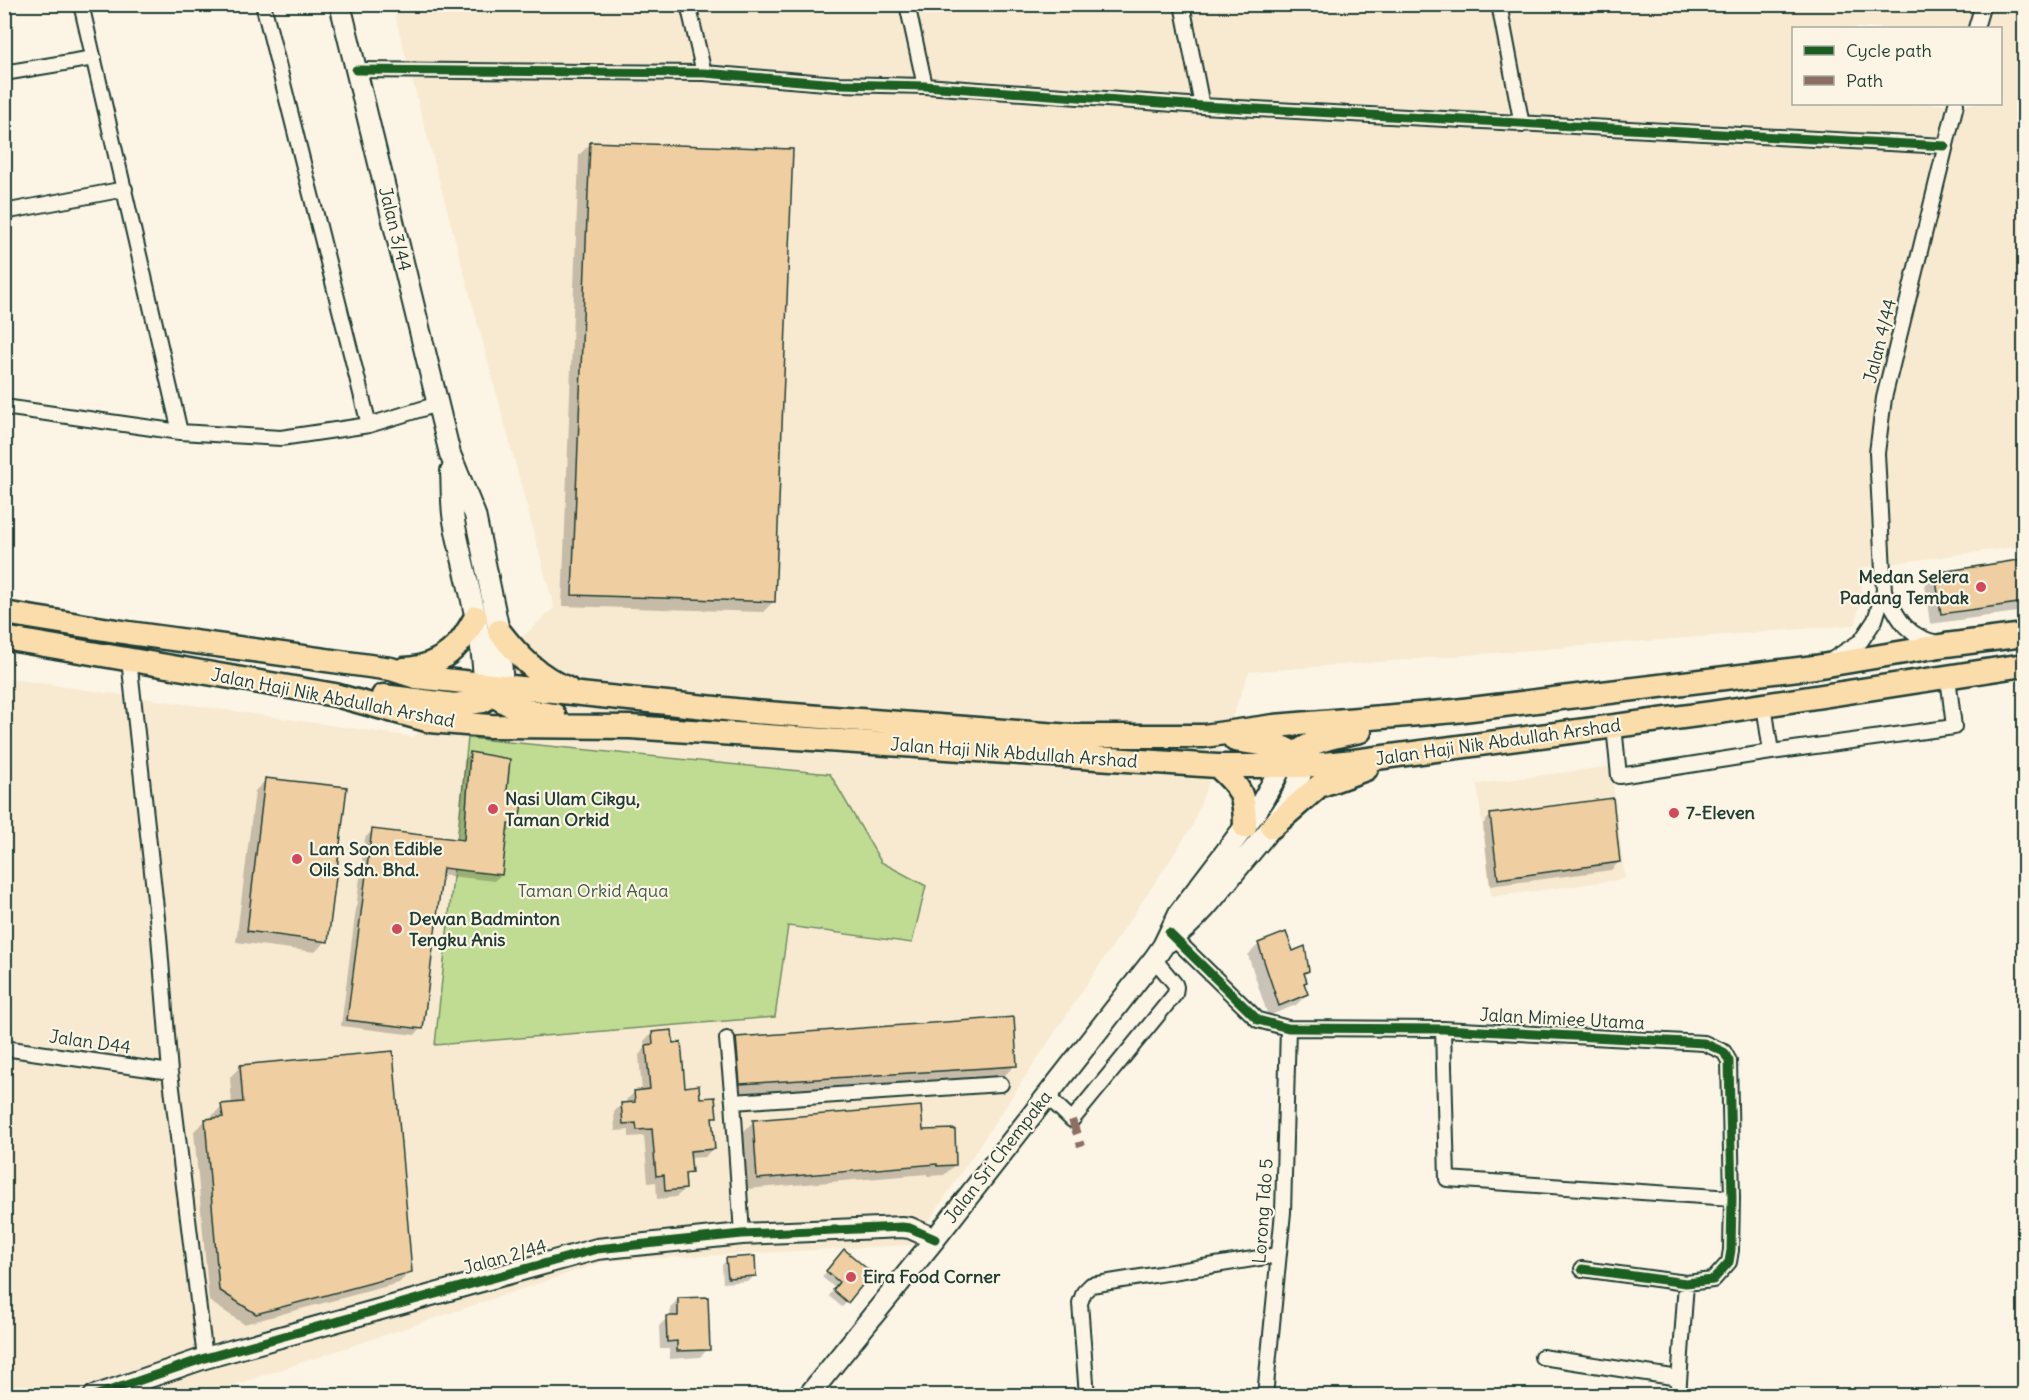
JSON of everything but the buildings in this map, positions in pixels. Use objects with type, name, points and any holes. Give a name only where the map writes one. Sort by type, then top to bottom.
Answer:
[{"type":"main road","name":"Jalan Haji Nik Abdullah Arshad","points":[[4,613],[129,633],[391,669],[416,677],[493,689],[1071,736],[1204,736],[1274,726],[1455,711],[1815,667],[1946,645],[2025,635]]},
{"type":"main road","points":[[391,669],[416,669],[434,663],[460,643],[476,617]]},
{"type":"main road","points":[[499,631],[530,667],[550,681],[581,695]]},
{"type":"main road","name":"Jalan Haji Nik Abdullah Arshad","points":[[4,638],[335,695],[430,721],[490,726],[630,727],[1217,766],[1416,753],[1764,705],[2025,665]]},
{"type":"main road","points":[[335,695],[360,693],[454,705],[483,701],[493,689],[505,705],[525,711],[614,727]]},
{"type":"main road","points":[[1204,736],[1265,743],[1293,762],[1323,739],[1455,711]]},
{"type":"main road","points":[[1272,827],[1319,786],[1416,753]]},
{"type":"main road","points":[[1217,766],[1241,792],[1245,804],[1245,827]]},
{"type":"street","points":[[81,4],[180,432]]},
{"type":"street","points":[[263,4],[369,425]]},
{"type":"street","name":"Jalan 3/44","points":[[340,4],[450,454],[475,515],[499,631],[493,689]]},
{"type":"street","points":[[688,4],[704,73]]},
{"type":"street","points":[[908,4],[925,86]]},
{"type":"street","points":[[1182,4],[1202,106]]},
{"type":"street","points":[[1499,4],[1522,124]]},
{"type":"street","points":[[1976,27],[1983,4]]},
{"type":"street","points":[[4,73],[94,58]]},
{"type":"street","points":[[356,70],[704,73],[837,84],[925,86],[1202,106],[1945,146]]},
{"type":"street","name":"Jalan 4/44","points":[[1884,591],[1878,453],[1884,398],[1956,105]]},
{"type":"street","points":[[4,212],[125,189]]},
{"type":"street","points":[[4,407],[180,432],[281,438],[369,425],[438,404]]},
{"type":"street","name":"Jalan 3/44","points":[[450,454],[453,519],[476,617],[483,663],[493,689]]},
{"type":"street","points":[[1884,591],[1897,617],[1908,630],[1924,640],[1946,645]]},
{"type":"street","points":[[1815,667],[1844,653],[1861,641],[1875,620],[1884,591]]},
{"type":"street","points":[[129,659],[159,936],[170,1072],[205,1358]]},
{"type":"street","points":[[1614,726],[1619,776],[1770,752],[1954,727],[1948,677]]},
{"type":"street","points":[[1764,705],[1770,752]]},
{"type":"street","points":[[1046,1095],[1071,1120],[1175,994],[1176,987],[1165,944],[1193,893],[1293,762],[1300,779],[1272,827],[1209,904],[1165,944]]},
{"type":"street","name":"Jalan Mimiee Utama","points":[[1165,944],[1258,1020],[1288,1028],[1443,1029],[1704,1043],[1724,1052],[1729,1061],[1732,1198],[1729,1262],[1713,1280],[1686,1284],[1582,1269]]},
{"type":"street","name":"Jalan Sri Chempaka","points":[[808,1395],[935,1239],[1165,944]]},
{"type":"street","name":"Lorong Tdo 5","points":[[1265,1395],[1283,1212],[1288,1028]]},
{"type":"street","points":[[1443,1029],[1447,1179],[1732,1198]]},
{"type":"street","points":[[727,1039],[742,1234]]},
{"type":"street","name":"Jalan D44","points":[[4,1048],[170,1072]]},
{"type":"street","points":[[733,1102],[1001,1084]]},
{"type":"street","name":"Jalan 2/44","points":[[94,1395],[205,1358],[597,1249],[742,1234],[902,1227],[935,1239]]},
{"type":"street","points":[[1087,1395],[1080,1303],[1084,1292],[1091,1285],[1104,1281],[1278,1255]]},
{"type":"street","points":[[1678,1395],[1686,1284]]},
{"type":"street","points":[[1542,1358],[1679,1378]]},
{"type":"shaded area","points":[[392,5],[2024,5],[2024,546],[1865,567],[1856,625],[1249,672],[1192,827],[913,1245],[606,1261],[205,1395],[5,1396],[5,678],[413,737],[554,608]]},
{"type":"shaded area","points":[[1611,766],[1625,879],[1491,897],[1477,784]]},
{"type":"green space","name":"Taman Orkid Aqua","points":[[468,738],[830,774],[881,862],[926,886],[912,943],[788,926],[775,1017],[435,1045]]},
{"type":"marked path","points":[[1072,1120],[1081,1146]]},
{"type":"cycle path","points":[[356,70],[704,73],[838,84],[925,86],[1202,106],[1945,146]]},
{"type":"cycle path","points":[[1169,933],[1258,1020],[1288,1028],[1443,1029],[1704,1043],[1724,1052],[1729,1061],[1732,1198],[1729,1262],[1713,1280],[1686,1283],[1582,1269]]},
{"type":"cycle path","points":[[94,1396],[205,1358],[597,1249],[742,1234],[902,1227],[935,1239]]},
{"type":"place","name":"Medan Selera Padang Tembak","points":[[1981,587]]},
{"type":"place","name":"Nasi Ulam Cikgu, Taman Orkid","points":[[493,809]]},
{"type":"place","name":"7-Eleven","points":[[1674,813]]},
{"type":"place","name":"Lam Soon Edible Oils Sdn. Bhd.","points":[[297,859]]},
{"type":"place","name":"Dewan Badminton Tengku Anis","points":[[397,929]]},
{"type":"place","name":"Eira Food Corner","points":[[851,1277]]}]
